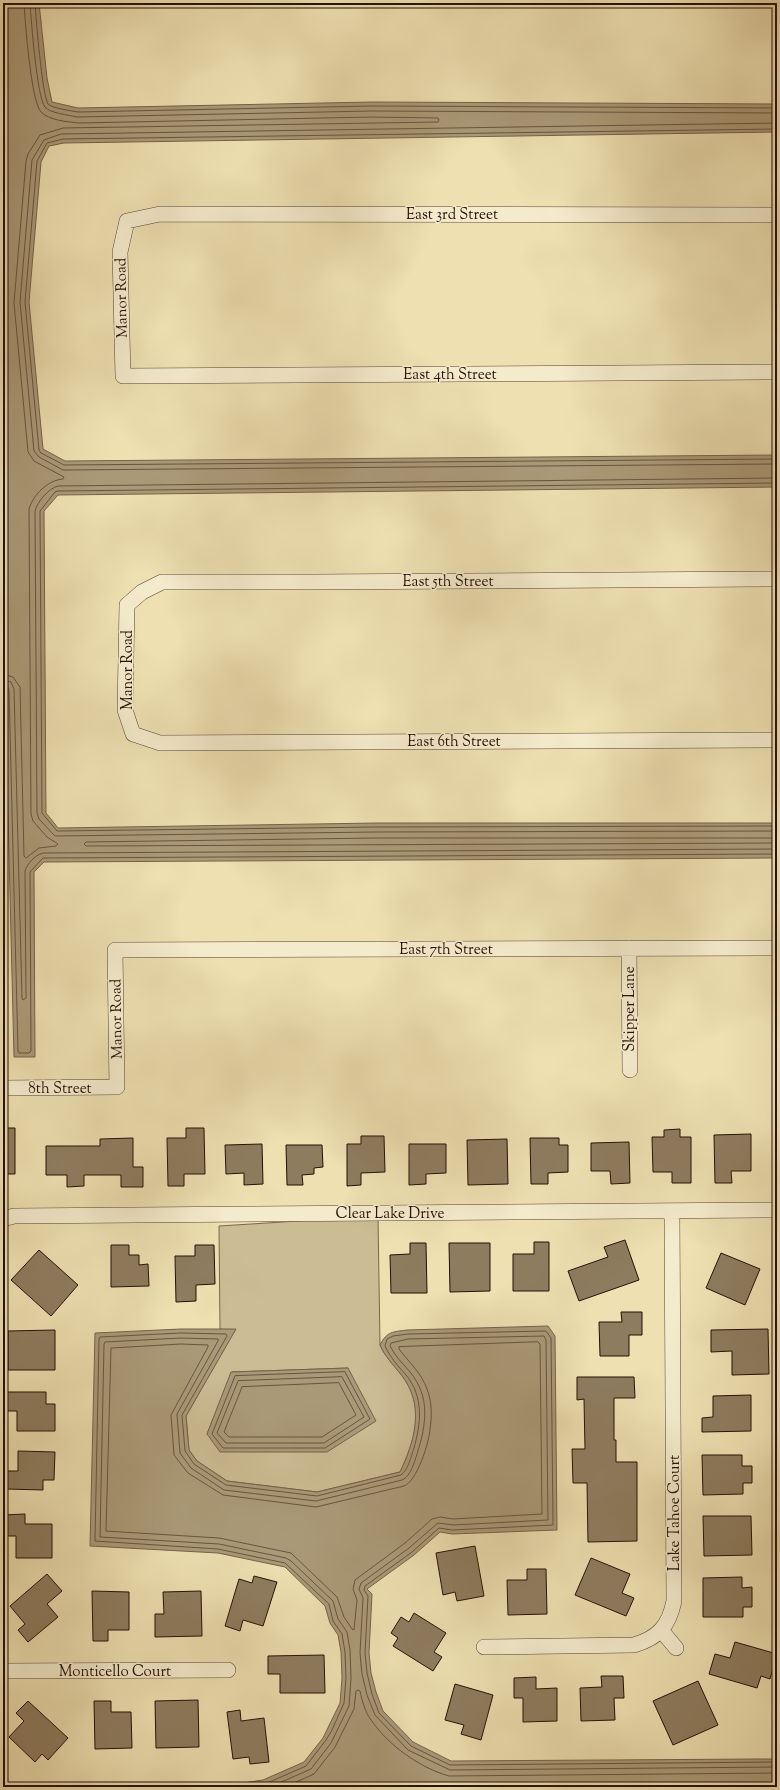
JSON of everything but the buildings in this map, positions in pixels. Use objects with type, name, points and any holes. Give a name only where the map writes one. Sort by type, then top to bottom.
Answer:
[{"type":"street","name":"East 3rd Street","points":[[127,221],[160,214],[777,215]]},
{"type":"street","name":"Manor Road","points":[[123,376],[120,252],[127,221]]},
{"type":"street","name":"East 4th Street","points":[[123,376],[777,372]]},
{"type":"street","name":"East 5th Street","points":[[127,605],[142,592],[162,582],[777,579]]},
{"type":"street","name":"Manor Road","points":[[127,605],[125,710],[133,734]]},
{"type":"street","name":"East 6th Street","points":[[133,734],[160,743],[777,740]]},
{"type":"street","name":"Skipper Lane","points":[[629,948],[630,1070]]},
{"type":"street","name":"East 7th Street","points":[[115,950],[777,948]]},
{"type":"street","name":"Manor Road","points":[[115,950],[117,1087]]},
{"type":"street","name":"8th Street","points":[[3,1088],[117,1087]]},
{"type":"street","name":"Clear Lake Drive","points":[[3,1218],[22,1216],[777,1210]]},
{"type":"street","name":"Lake Tahoe Court","points":[[484,1646],[634,1645],[646,1641],[656,1635],[666,1624],[672,1614],[674,1601],[672,1211]]},
{"type":"street","points":[[661,1630],[676,1648]]},
{"type":"street","name":"Monticello Court","points":[[3,1671],[228,1670]]},
{"type":"shaded area","points":[[378,1216],[380,1345],[411,1391],[415,1403],[416,1414],[410,1449],[400,1472],[317,1492],[227,1481],[197,1461],[189,1450],[186,1416],[235,1330],[220,1329],[219,1226]],"holes":[[[348,1368],[207,1434],[232,1372]]]},
{"type":"water","points":[[3,3],[39,3],[47,78],[52,102],[78,108],[372,102],[777,104],[777,132],[64,143],[49,146],[41,162],[29,302],[43,449],[65,461],[777,455],[777,487],[58,495],[44,511],[46,813],[58,828],[377,823],[777,823],[777,858],[44,862],[34,872],[35,1057],[14,1057],[3,608]]},
{"type":"water","points":[[548,1326],[555,1336],[557,1530],[452,1534],[440,1532],[414,1555],[367,1589],[372,1594],[369,1653],[371,1673],[383,1711],[413,1742],[451,1761],[775,1759],[777,1757],[777,1787],[131,1787],[132,1784],[230,1785],[263,1780],[304,1762],[323,1738],[340,1703],[342,1678],[341,1652],[338,1635],[330,1623],[325,1606],[285,1567],[218,1553],[90,1546],[95,1333],[181,1329],[236,1329],[186,1416],[189,1450],[197,1461],[227,1481],[317,1492],[400,1472],[405,1461],[413,1438],[415,1426],[414,1403],[411,1391],[405,1380],[385,1355],[380,1345],[385,1337],[394,1332],[407,1330]]},
{"type":"water","points":[[348,1368],[376,1421],[327,1452],[220,1452],[207,1434],[231,1372]]}]
